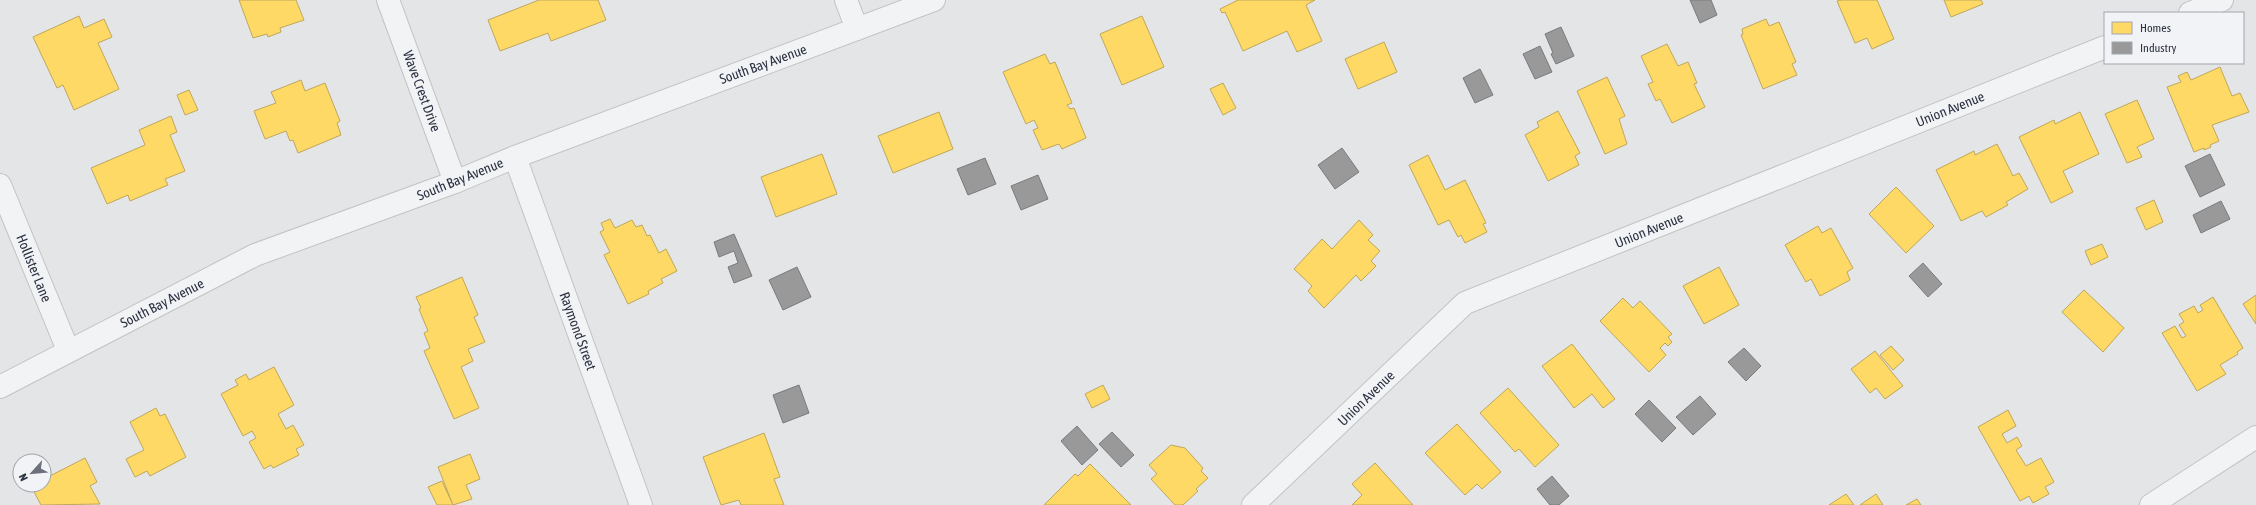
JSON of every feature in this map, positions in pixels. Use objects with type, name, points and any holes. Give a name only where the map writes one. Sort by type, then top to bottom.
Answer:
[{"type":"street","name":"Wave Crest Drive","points":[[388,0],[455,182]]},
{"type":"street","points":[[846,0],[857,30]]},
{"type":"street","name":"South Bay Avenue","points":[[0,387],[68,350],[255,255],[455,182],[515,157],[934,0]]},
{"type":"street","points":[[2192,12],[2222,0]]},
{"type":"street","name":"Union Avenue","points":[[1253,505],[1465,303],[2104,47]]},
{"type":"street","name":"Raymond Street","points":[[515,157],[641,505]]},
{"type":"street","name":"Hollister Lane","points":[[0,185],[68,350]]},
{"type":"street","points":[[2151,505],[2256,438]]},
{"type":"building: Homes","points":[[239,0],[296,0],[304,20],[280,28],[281,32],[268,37],[267,34],[253,38]]},
{"type":"building: Homes","points":[[539,0],[598,0],[606,20],[551,41],[548,33],[500,51],[488,20]]},
{"type":"building: Homes","points":[[1238,0],[1315,0],[1306,5],[1322,41],[1297,52],[1287,31],[1243,51],[1225,12],[1222,13],[1220,9]]},
{"type":"building: Homes","points":[[1877,0],[1894,39],[1872,49],[1867,38],[1855,43],[1837,1]]},
{"type":"building: Homes","points":[[1944,0],[1981,0],[1983,4],[1951,17]]},
{"type":"building: Homes","points":[[79,16],[84,28],[104,19],[112,37],[98,43],[119,89],[74,110],[63,85],[57,88],[33,37]]},
{"type":"building: Homes","points":[[1142,16],[1164,67],[1122,85],[1100,34]]},
{"type":"building: Homes","points":[[1766,19],[1769,26],[1779,22],[1796,62],[1792,64],[1797,75],[1763,89],[1741,35],[1743,34],[1742,29]]},
{"type":"building: Homes","points":[[1384,42],[1397,72],[1358,89],[1345,59]]},
{"type":"building: Homes","points":[[1667,44],[1678,66],[1688,62],[1697,83],[1694,84],[1705,107],[1672,123],[1660,99],[1656,101],[1648,84],[1653,82],[1641,56]]},
{"type":"building: Homes","points":[[1045,54],[1050,64],[1055,62],[1072,103],[1067,105],[1070,109],[1074,108],[1086,138],[1062,149],[1059,144],[1042,150],[1033,130],[1038,128],[1034,120],[1026,124],[1003,72]]},
{"type":"building: Homes","points":[[2220,67],[2232,96],[2240,93],[2249,112],[2212,125],[2219,141],[2210,145],[2211,147],[2194,152],[2167,87],[2181,82],[2178,76],[2187,72],[2191,80]]},
{"type":"building: Homes","points":[[1607,77],[1625,116],[1619,119],[1627,144],[1605,154],[1577,91]]},
{"type":"building: Homes","points":[[301,80],[305,91],[325,83],[340,121],[337,123],[341,135],[298,153],[293,140],[290,141],[286,131],[265,139],[254,111],[276,103],[271,92]]},
{"type":"building: Homes","points":[[1223,83],[1236,108],[1223,115],[1210,89]]},
{"type":"building: Homes","points":[[189,90],[198,110],[185,115],[177,95]]},
{"type":"building: Homes","points":[[2137,100],[2154,139],[2137,147],[2142,157],[2127,163],[2105,114]]},
{"type":"building: Homes","points":[[1558,111],[1580,153],[1575,156],[1579,165],[1548,181],[1525,135],[1539,127],[1537,122]]},
{"type":"building: Homes","points":[[939,112],[953,149],[893,173],[878,136]]},
{"type":"building: Homes","points":[[2080,112],[2099,154],[2063,171],[2073,192],[2051,203],[2019,137],[2054,120],[2055,124]]},
{"type":"building: Homes","points":[[171,116],[177,132],[170,135],[185,171],[165,179],[168,185],[130,201],[128,195],[107,204],[91,168],[145,145],[139,130]]},
{"type":"building: Homes","points":[[1997,144],[2013,176],[2019,173],[2028,189],[2006,202],[2008,205],[1986,217],[1982,211],[1961,221],[1936,170],[1974,151],[1975,155]]},
{"type":"building: Homes","points":[[822,154],[837,194],[776,217],[761,177]]},
{"type":"building: Homes","points":[[1428,155],[1445,190],[1465,180],[1486,223],[1483,224],[1487,232],[1465,243],[1461,235],[1458,237],[1449,220],[1438,225],[1409,165]]},
{"type":"building: Homes","points":[[1896,187],[1934,226],[1906,253],[1869,214]]},
{"type":"building: Homes","points":[[2154,200],[2163,222],[2146,230],[2136,208]]},
{"type":"building: Homes","points":[[610,219],[615,228],[632,220],[636,227],[642,225],[647,236],[650,235],[659,253],[666,249],[677,271],[661,279],[663,283],[648,291],[649,294],[628,304],[604,255],[610,252],[600,232],[604,230],[601,223]]},
{"type":"building: Homes","points":[[1359,220],[1373,235],[1368,240],[1380,251],[1371,261],[1376,266],[1361,281],[1356,275],[1324,308],[1308,291],[1312,286],[1294,269],[1322,239],[1332,249]]},
{"type":"building: Homes","points":[[1818,226],[1822,233],[1831,228],[1853,268],[1847,272],[1850,280],[1820,296],[1811,279],[1806,282],[1785,245]]},
{"type":"building: Homes","points":[[2102,244],[2108,257],[2091,265],[2085,251]]},
{"type":"building: Homes","points":[[1719,267],[1739,305],[1704,324],[1683,286]]},
{"type":"building: Homes","points":[[462,277],[478,315],[474,317],[485,342],[468,349],[473,361],[461,367],[479,408],[454,419],[424,351],[430,348],[424,333],[428,331],[416,297]]},
{"type":"building: Homes","points":[[2084,290],[2124,328],[2103,352],[2062,312]]},
{"type":"building: Homes","points":[[2256,295],[2256,324],[2243,304]]},
{"type":"building: Homes","points":[[2213,297],[2243,348],[2237,352],[2238,354],[2220,365],[2226,374],[2197,391],[2162,333],[2175,326],[2182,338],[2186,336],[2179,325],[2184,322],[2179,314],[2194,306],[2198,313],[2203,310],[2200,305]]},
{"type":"building: Homes","points":[[1623,298],[1633,308],[1640,301],[1672,334],[1668,337],[1672,342],[1668,346],[1665,343],[1660,348],[1666,355],[1649,372],[1600,321]]},
{"type":"building: Homes","points":[[1572,344],[1615,399],[1603,408],[1592,394],[1574,408],[1542,366]]},
{"type":"building: Homes","points":[[1891,346],[1904,360],[1893,370],[1880,355]]},
{"type":"building: Homes","points":[[1875,351],[1903,386],[1885,399],[1876,388],[1870,393],[1851,369]]},
{"type":"building: Homes","points":[[274,367],[294,405],[278,414],[286,429],[293,425],[304,445],[296,449],[299,455],[273,468],[271,465],[264,469],[249,442],[256,438],[252,431],[243,436],[221,394],[238,385],[235,380],[246,374],[249,380]]},
{"type":"building: Homes","points":[[1103,385],[1110,399],[1092,408],[1085,394]]},
{"type":"building: Homes","points":[[1508,388],[1559,445],[1535,467],[1519,449],[1515,452],[1480,413]]},
{"type":"building: Homes","points":[[156,408],[160,416],[165,414],[186,457],[150,476],[147,471],[135,477],[126,459],[144,450],[130,422]]},
{"type":"building: Homes","points":[[2008,410],[2016,426],[2002,434],[2007,443],[2017,437],[2022,446],[2016,450],[2026,466],[2041,458],[2054,482],[2045,487],[2049,494],[2033,503],[2029,496],[2020,501],[1978,427]]},
{"type":"building: Homes","points":[[1457,424],[1501,472],[1482,489],[1477,484],[1465,495],[1425,453]]},
{"type":"building: Homes","points":[[764,433],[780,477],[774,479],[784,505],[741,505],[739,500],[721,505],[703,457]]},
{"type":"building: Homes","points":[[1171,445],[1185,448],[1203,468],[1201,471],[1208,478],[1196,489],[1198,491],[1183,505],[1175,505],[1151,479],[1157,474],[1149,465]]},
{"type":"building: Homes","points":[[470,454],[480,479],[466,485],[472,499],[453,505],[438,467]]},
{"type":"building: Homes","points":[[85,458],[97,482],[90,486],[100,504],[41,505],[35,493],[52,493],[52,475]]},
{"type":"building: Homes","points":[[1375,463],[1413,505],[1352,505],[1362,495],[1352,484]]},
{"type":"building: Homes","points":[[1090,464],[1131,505],[1044,505],[1075,474],[1078,476]]},
{"type":"building: Homes","points":[[442,481],[453,505],[437,505],[428,487]]},
{"type":"building: Homes","points":[[1846,494],[1854,505],[1829,505]]},
{"type":"building: Homes","points":[[1876,494],[1883,505],[1860,505]]},
{"type":"building: Homes","points":[[1917,499],[1921,505],[1906,505]]},
{"type":"building: Industry","points":[[1690,0],[1711,0],[1717,15],[1700,23]]},
{"type":"building: Industry","points":[[1561,27],[1574,56],[1556,64],[1551,54],[1553,53],[1545,34]]},
{"type":"building: Industry","points":[[1540,46],[1552,72],[1535,79],[1523,54]]},
{"type":"building: Industry","points":[[1480,69],[1493,95],[1475,103],[1463,78]]},
{"type":"building: Industry","points":[[1342,148],[1359,172],[1335,189],[1318,165]]},
{"type":"building: Industry","points":[[2210,154],[2225,185],[2200,197],[2185,166]]},
{"type":"building: Industry","points":[[985,158],[996,184],[968,195],[957,169]]},
{"type":"building: Industry","points":[[1038,175],[1048,199],[1021,210],[1011,186]]},
{"type":"building: Industry","points":[[2221,201],[2230,219],[2201,233],[2193,215]]},
{"type":"building: Industry","points":[[734,234],[752,276],[734,283],[728,267],[738,263],[734,251],[719,257],[714,242]]},
{"type":"building: Industry","points":[[1923,263],[1942,284],[1928,297],[1909,276]]},
{"type":"building: Industry","points":[[797,267],[811,297],[783,310],[769,280]]},
{"type":"building: Industry","points":[[1744,348],[1761,366],[1746,381],[1728,362]]},
{"type":"building: Industry","points":[[799,385],[809,413],[783,423],[773,395]]},
{"type":"building: Industry","points":[[1700,396],[1716,414],[1693,435],[1676,417]]},
{"type":"building: Industry","points":[[1649,400],[1676,428],[1662,442],[1635,414]]},
{"type":"building: Industry","points":[[1077,426],[1098,450],[1082,465],[1061,441]]},
{"type":"building: Industry","points":[[1112,432],[1134,455],[1121,467],[1099,444]]},
{"type":"building: Industry","points":[[1552,476],[1569,496],[1559,505],[1550,505],[1537,489]]}]
